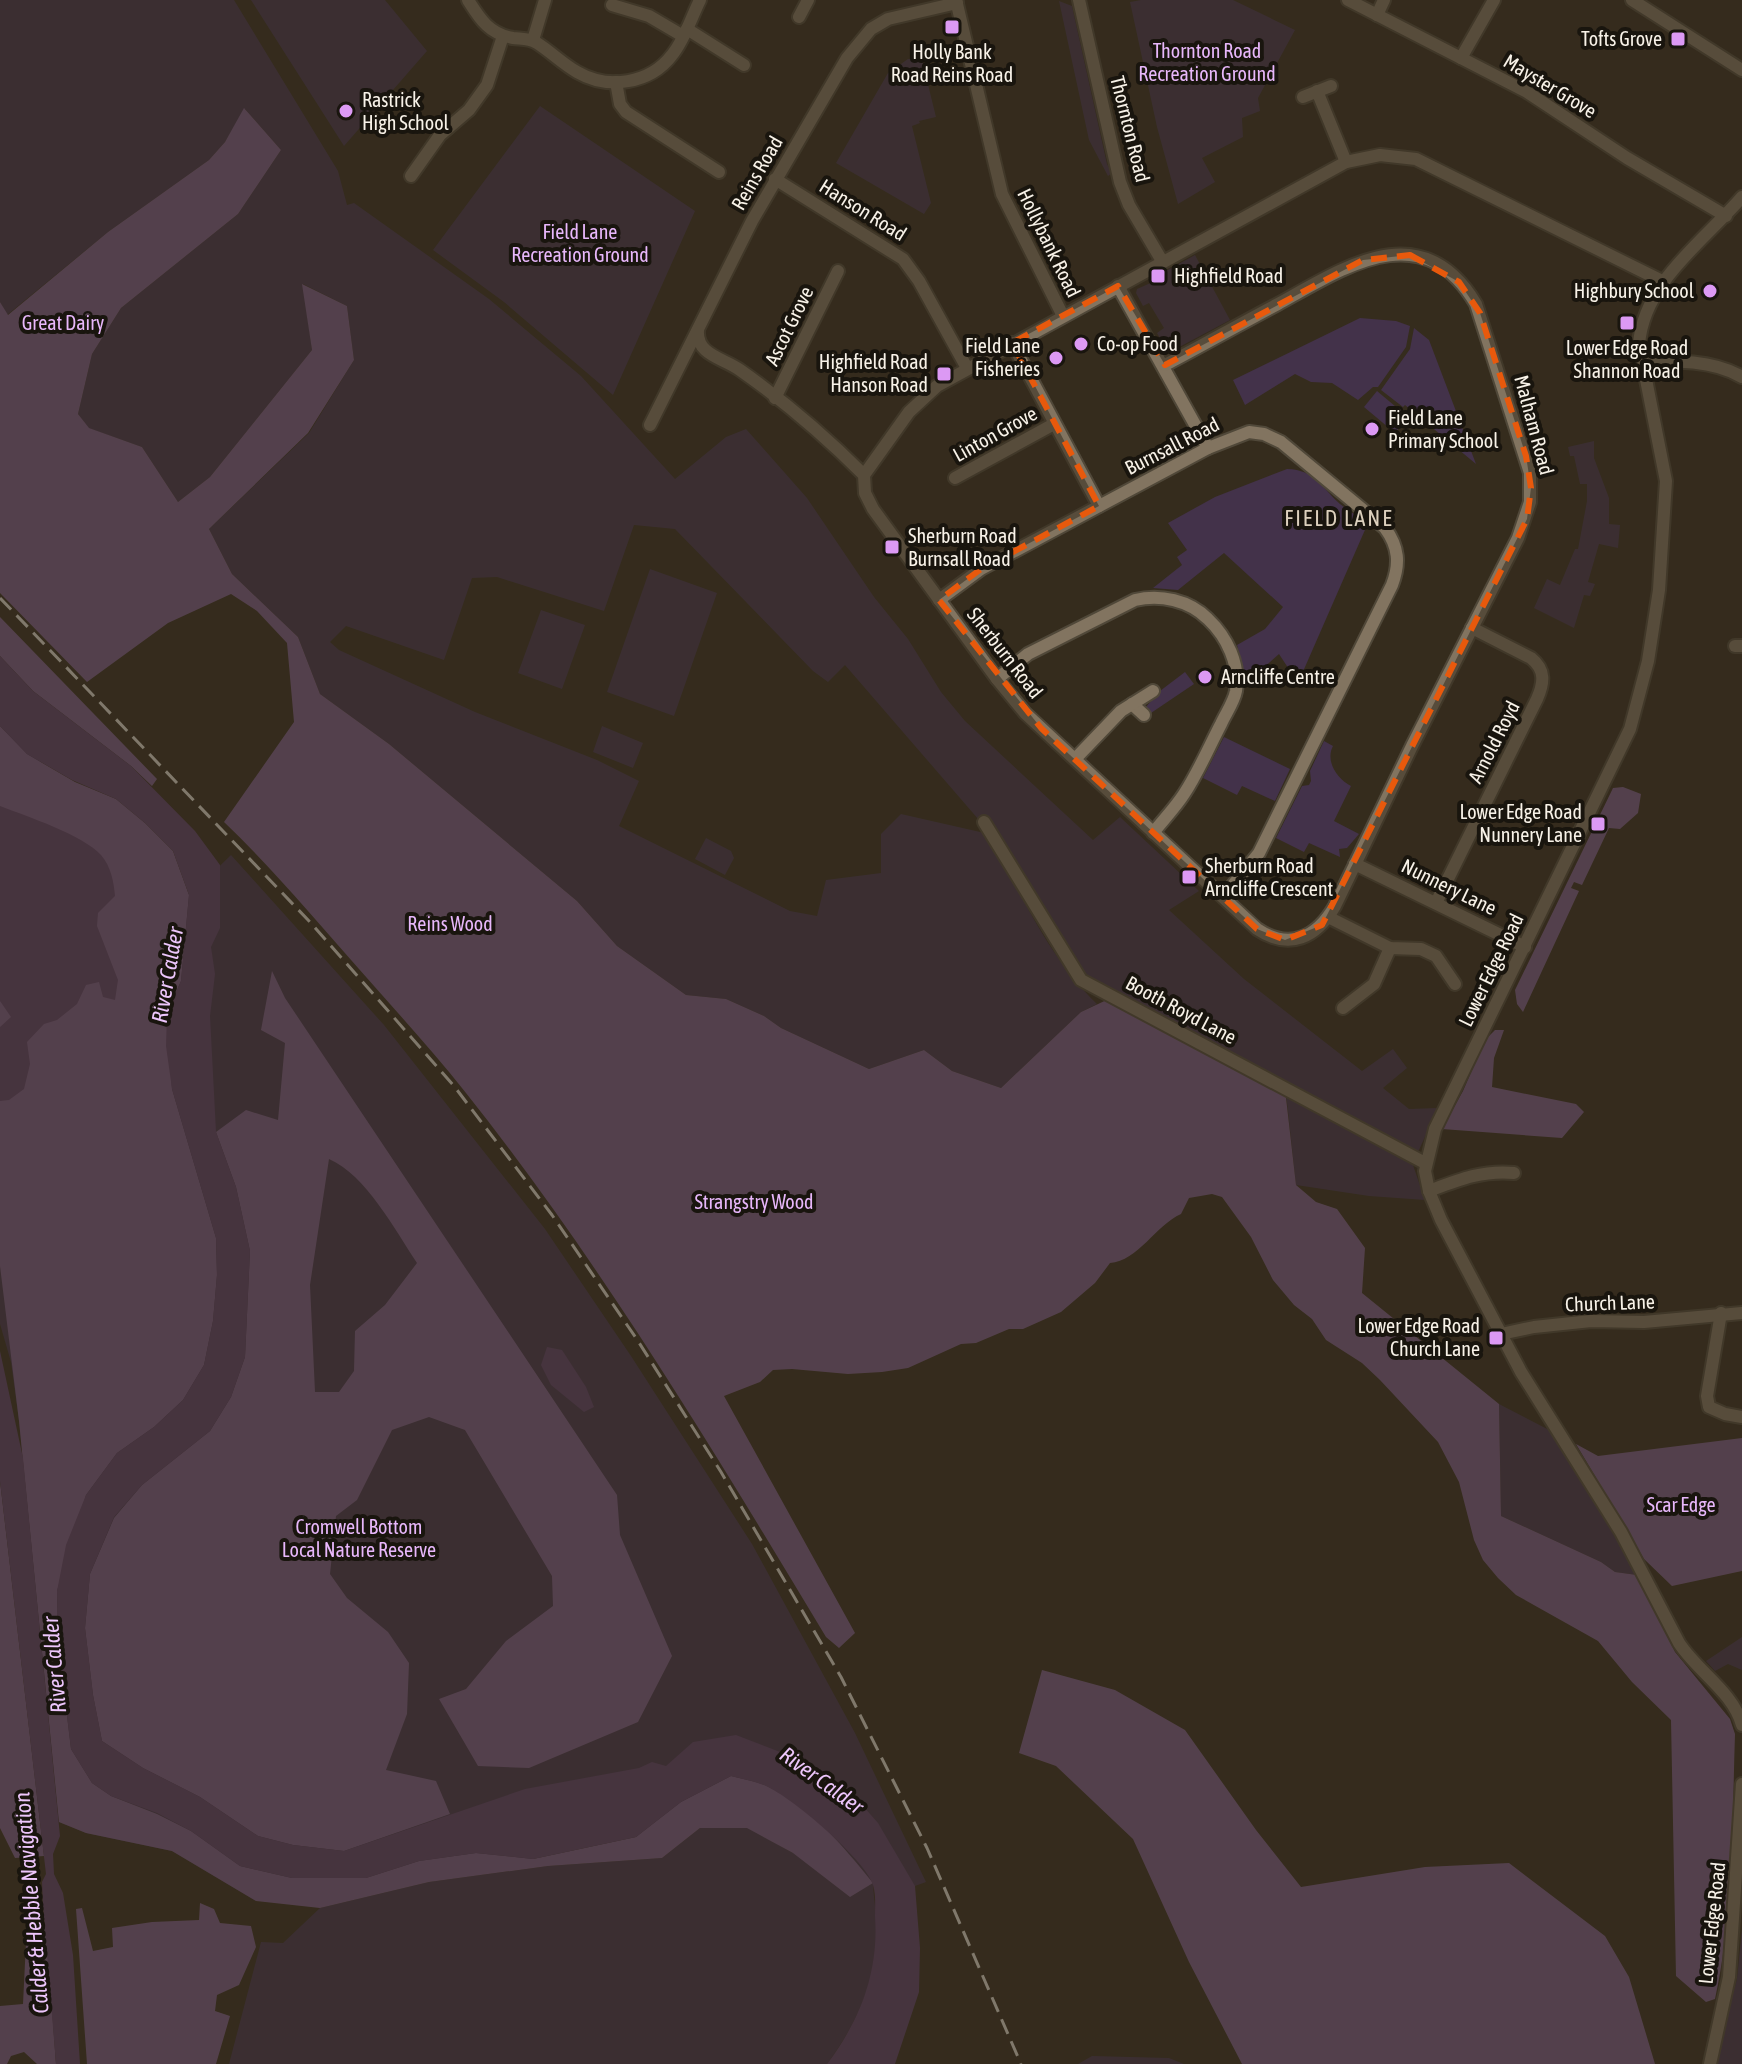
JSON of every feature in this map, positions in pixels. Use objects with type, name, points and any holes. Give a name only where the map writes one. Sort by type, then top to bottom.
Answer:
[{"type":"street","points":[[468,0],[481,21],[503,36],[533,40],[577,72],[592,79],[616,82],[638,79],[654,72],[674,53],[700,0]]},
{"type":"street","points":[[533,40],[545,0]]},
{"type":"street","points":[[799,17],[808,0]]},
{"type":"street","name":"Thornton Road","points":[[1079,0],[1120,182],[1129,205],[1162,261]]},
{"type":"street","name":"Mayster Grove","points":[[1348,0],[1527,92],[1627,158],[1726,216]]},
{"type":"street","points":[[1377,15],[1384,0]]},
{"type":"street","points":[[1461,58],[1494,0]]},
{"type":"street","points":[[1632,0],[1742,70]]},
{"type":"street","name":"Reins Road","points":[[650,425],[775,179],[847,58],[871,29],[895,16],[957,1]]},
{"type":"street","name":"Hollybank Road","points":[[957,1],[1002,194],[1063,316]]},
{"type":"street","points":[[612,5],[649,16],[685,32],[744,65]]},
{"type":"street","points":[[411,176],[440,135],[475,103],[487,85],[503,36]]},
{"type":"street","points":[[616,82],[620,104],[626,112],[719,172]]},
{"type":"street","points":[[1303,97],[1331,86]]},
{"type":"street","points":[[1317,91],[1346,162]]},
{"type":"street","points":[[864,475],[919,400],[967,368],[1346,162],[1380,155],[1416,159],[1664,282]]},
{"type":"street","name":"Hanson Road","points":[[775,179],[903,259],[919,281],[967,368]]},
{"type":"street","name":"Lower Edge Road","points":[[1742,197],[1664,282],[1649,304],[1640,328],[1639,344],[1666,481],[1659,590],[1648,661],[1630,729],[1435,1129],[1425,1163],[1429,1191],[1521,1372],[1621,1532],[1679,1643],[1730,1702],[1742,1725]]},
{"type":"street","name":"Malham Road","points":[[1165,365],[1363,260],[1410,255],[1451,275],[1469,293],[1480,313],[1526,456],[1531,488],[1527,519],[1328,917]]},
{"type":"street","name":"Ascot Grove","points":[[775,398],[838,271]]},
{"type":"street","points":[[1118,286],[1165,365],[1208,448]]},
{"type":"street","name":"Sherburn Road","points":[[698,330],[698,341],[703,349],[733,366],[829,439],[864,475],[865,493],[873,509],[997,679],[1025,713],[1153,833],[1257,929],[1278,939],[1307,936],[1315,932],[1328,917]]},
{"type":"street","points":[[1012,343],[1099,506]]},
{"type":"street","points":[[1643,366],[1679,363],[1704,365],[1725,369],[1742,377]]},
{"type":"street","name":"Linton Grove","points":[[955,478],[1054,424]]},
{"type":"street","name":"Burnsall Road","points":[[939,600],[981,569],[1208,448],[1249,432],[1264,434],[1281,442],[1385,528],[1394,540],[1397,572],[1372,629],[1259,853],[1223,897]]},
{"type":"street","points":[[997,679],[1028,654],[1135,600],[1167,598],[1191,607],[1210,620],[1231,652],[1236,678],[1234,698],[1184,794],[1153,833]]},
{"type":"street","name":"Arnold Royd","points":[[1436,903],[1537,699],[1543,681],[1539,665],[1531,658],[1472,628]]},
{"type":"street","points":[[1075,759],[1121,711],[1153,691]]},
{"type":"street","points":[[1132,704],[1144,715]]},
{"type":"street","name":"Booth Royd Lane","points":[[984,822],[1081,980],[1425,1163]]},
{"type":"street","name":"Nunnery Lane","points":[[1355,864],[1525,947]]},
{"type":"street","points":[[1328,917],[1390,948],[1421,949],[1436,956],[1455,984]]},
{"type":"street","points":[[1343,1008],[1374,984],[1390,948]]},
{"type":"street","points":[[1429,1191],[1470,1175],[1492,1171],[1514,1173]]},
{"type":"street","points":[[1721,1313],[1707,1396],[1709,1407],[1742,1417]]},
{"type":"street","name":"Church Lane","points":[[1501,1334],[1591,1321],[1644,1322],[1742,1313]]},
{"type":"street","name":"Lower Edge Road","points":[[1710,2064],[1729,1977],[1742,1784]]},
{"type":"highlighted area","points":[[1410,255],[1459,282],[1480,313],[1526,456],[1531,488],[1527,519],[1322,925],[1285,940],[1257,929],[1041,728],[939,600],[981,569],[1099,506],[1012,343],[1118,286],[1165,365],[1363,260]]},
{"type":"green space","points":[[0,0],[234,0],[338,171],[347,205],[354,203],[489,299],[581,376],[675,479],[726,437],[746,429],[807,498],[874,597],[908,639],[941,692],[965,721],[1093,840],[1120,817],[1199,891],[1169,910],[1244,979],[1362,1071],[1393,1049],[1407,1068],[1383,1088],[1409,1109],[1438,1108],[1419,1150],[1415,1154],[1113,997],[1104,985],[1084,973],[996,832],[979,820],[845,665],[828,682],[813,671],[675,529],[634,525],[604,611],[497,577],[472,578],[444,660],[346,626],[330,642],[339,650],[475,712],[597,760],[639,781],[619,826],[790,911],[817,916],[826,880],[881,873],[881,834],[901,814],[989,834],[1050,946],[1097,1004],[1081,1012],[1001,1088],[952,1071],[924,1050],[869,1069],[726,999],[686,995],[617,946],[577,901],[389,744],[320,694],[298,637],[232,574],[209,529],[309,433],[354,360],[347,306],[303,284],[312,350],[210,477],[178,502],[142,447],[88,428],[78,414],[92,354],[121,308],[238,214],[281,150],[245,109],[225,142],[209,160],[108,232],[7,315],[0,302]]},
{"type":"green space","name":"Rastrick High School","points":[[251,0],[385,0],[427,51],[344,146]]},
{"type":"green space","name":"Thornton Road Recreation Ground","points":[[1233,0],[1295,30],[1258,98],[1260,111],[1242,118],[1243,137],[1202,158],[1215,182],[1178,204],[1157,127],[1130,2]]},
{"type":"green space","points":[[1059,1],[1072,6],[1107,164],[1112,173],[1108,176],[1089,140]]},
{"type":"green space","points":[[908,59],[922,60],[936,117],[912,126],[931,203],[924,214],[836,163],[888,73]]},
{"type":"green space","name":"Field Lane Recreation Ground","points":[[540,106],[695,211],[613,395],[504,302],[433,250]]},
{"type":"green space","points":[[244,108],[281,150],[238,214],[121,308],[92,354],[78,414],[89,428],[142,447],[178,502],[210,477],[312,350],[302,284],[347,306],[354,360],[308,433],[209,529],[232,574],[298,637],[320,694],[389,744],[577,901],[617,946],[686,995],[726,999],[869,1069],[924,1050],[952,1071],[1001,1088],[1081,1012],[1113,997],[1285,1089],[1296,1185],[1316,1202],[1337,1209],[1365,1248],[1362,1293],[1499,1404],[1501,1516],[1601,1562],[1615,1572],[1637,1575],[1675,1652],[1730,1719],[1735,1734],[1731,1867],[1726,1934],[1715,1999],[1706,2002],[1676,1976],[1671,1720],[1632,1682],[1598,1641],[1516,1595],[1498,1578],[1483,1560],[1474,1540],[1459,1482],[1438,1442],[1380,1380],[1362,1363],[1326,1340],[1312,1319],[1294,1305],[1273,1280],[1251,1237],[1222,1197],[1212,1194],[1189,1198],[1181,1214],[1138,1250],[1110,1263],[1095,1283],[1061,1312],[1023,1329],[1009,1329],[976,1343],[961,1344],[908,1368],[848,1374],[773,1370],[760,1382],[724,1396],[855,1633],[839,1648],[826,1637],[655,1359],[516,1158],[427,1046],[293,894],[224,822],[294,722],[287,643],[257,611],[231,594],[168,623],[87,682],[0,593],[0,302],[8,315],[108,232],[209,160],[225,142]]},
{"type":"green space","points":[[1195,255],[1230,320],[1168,353],[1157,333],[1164,328],[1149,303],[1143,306],[1137,289],[1164,277],[1166,271]]},
{"type":"green space","points":[[1360,318],[1396,321],[1410,326],[1406,347],[1378,387],[1373,387],[1358,400],[1332,383],[1311,382],[1295,374],[1245,405],[1233,380]]},
{"type":"green space","points":[[1414,328],[1429,340],[1476,464],[1405,405],[1403,407],[1381,390],[1410,349]]},
{"type":"green space","points":[[1377,391],[1408,417],[1395,433],[1364,407]]},
{"type":"green space","points":[[1594,441],[1594,458],[1609,498],[1609,524],[1620,525],[1618,548],[1599,544],[1588,582],[1595,584],[1590,596],[1584,595],[1574,628],[1534,608],[1547,579],[1560,585],[1575,549],[1578,549],[1587,484],[1580,484],[1574,456],[1570,456],[1568,447]]},
{"type":"green space","points":[[1287,469],[1312,476],[1340,504],[1368,523],[1298,683],[1279,654],[1251,679],[1245,676],[1237,645],[1265,629],[1283,607],[1224,553],[1178,590],[1153,588],[1182,565],[1177,557],[1187,550],[1168,523],[1215,497]]},
{"type":"green space","points":[[650,569],[717,593],[674,716],[607,692]]},
{"type":"green space","points":[[541,610],[585,625],[562,689],[518,673]]},
{"type":"green space","points":[[0,617],[157,779],[152,786],[131,766],[33,691],[0,656]]},
{"type":"green space","points":[[1185,672],[1194,684],[1148,715],[1145,708],[1160,691]]},
{"type":"green space","name":"Cromwell Bottom Local Nature Reserve","points":[[0,726],[190,895],[231,855],[384,1025],[545,1229],[752,1544],[855,1733],[926,1882],[915,1886],[873,1884],[877,1938],[871,1978],[853,2023],[827,2064],[229,2064],[261,1942],[283,1943],[320,1908],[429,1882],[548,1866],[662,1858],[700,1828],[747,1827],[793,1853],[767,1786],[636,1837],[533,1859],[256,1901],[172,1851],[86,1833],[59,1822],[19,1421],[11,1362],[0,1324]]},
{"type":"green space","points":[[0,726],[27,754],[75,782],[116,799],[145,823],[173,851],[189,895],[181,981],[167,1013],[172,1089],[216,1238],[213,1321],[204,1365],[183,1400],[154,1427],[117,1453],[86,1495],[57,1591],[58,1641],[71,1749],[92,1783],[111,1796],[191,1831],[240,1866],[292,1878],[366,1878],[419,1861],[476,1853],[533,1859],[636,1837],[681,1802],[731,1776],[767,1786],[798,1805],[838,1842],[873,1883],[850,1897],[793,1853],[747,1828],[700,1828],[662,1858],[548,1866],[429,1882],[320,1908],[256,1901],[172,1851],[86,1833],[59,1822],[19,1421],[0,1266]]},
{"type":"green space","points":[[602,726],[643,743],[633,768],[593,752]]},
{"type":"green space","points":[[1224,737],[1290,769],[1275,801],[1242,786],[1237,795],[1203,778]]},
{"type":"green space","points":[[1324,741],[1333,746],[1330,758],[1334,769],[1351,786],[1334,821],[1359,834],[1347,848],[1339,849],[1340,857],[1309,843],[1304,852],[1276,838],[1302,786],[1309,785],[1311,781],[1310,771]]},
{"type":"green space","points":[[1623,787],[1641,794],[1638,813],[1620,829],[1609,828],[1582,885],[1574,882],[1571,888],[1579,891],[1523,1012],[1517,1004],[1515,990],[1613,788]]},
{"type":"green space","points":[[706,838],[731,851],[734,858],[725,875],[695,859]]},
{"type":"green space","points":[[272,971],[285,998],[617,1495],[620,1535],[672,1656],[638,1722],[529,1768],[478,1766],[439,1699],[466,1689],[506,1641],[553,1606],[552,1576],[465,1430],[429,1417],[392,1430],[357,1500],[336,1516],[330,1574],[347,1598],[388,1632],[409,1663],[407,1714],[386,1770],[436,1781],[450,1814],[344,1851],[293,1845],[258,1836],[200,1797],[143,1768],[102,1741],[85,1628],[90,1574],[114,1518],[142,1485],[210,1431],[231,1397],[245,1357],[250,1251],[236,1187],[216,1132],[246,1110],[278,1120],[285,1043],[261,1030]],"holes":[[[329,1159],[343,1167],[379,1205],[417,1263],[385,1305],[355,1331],[354,1371],[339,1392],[315,1392],[310,1285]]]},
{"type":"green space","points":[[1495,1030],[1504,1030],[1494,1058],[1492,1087],[1576,1104],[1584,1112],[1562,1138],[1442,1129],[1485,1040]]},
{"type":"green space","points":[[1286,1093],[1413,1165],[1425,1200],[1369,1196],[1296,1185]]},
{"type":"green space","points":[[1499,1404],[1555,1433],[1637,1575],[1615,1572],[1601,1562],[1501,1516]]},
{"type":"green space","name":"Scar Edge","points":[[1742,1438],[1742,1571],[1672,1586],[1644,1559],[1576,1444],[1598,1456]]},
{"type":"green space","points":[[0,1481],[44,1856],[15,1858],[0,1828]]},
{"type":"green space","points":[[1742,1637],[1742,1670],[1728,1664],[1715,1671],[1706,1661]]},
{"type":"green space","points":[[1042,1670],[1115,1690],[1185,1730],[1301,1887],[1425,1867],[1509,1863],[1605,1936],[1629,1977],[1655,2064],[1242,2064],[1189,1962],[1133,1839],[1056,1766],[1019,1753]]},
{"type":"green space","points":[[28,1901],[46,1927],[56,2064],[37,2064],[24,2052],[11,2056],[7,2064],[0,2064],[0,2006],[23,2004]]},
{"type":"green space","points":[[200,1903],[214,1909],[220,1923],[251,1926],[256,1947],[239,1985],[217,1995],[215,2011],[230,2016],[216,2064],[87,2064],[76,1909],[82,1908],[93,1951],[113,1947],[112,1928],[199,1920]]},
{"type":"green space","points":[[1742,1929],[1742,2064],[1717,2064],[1718,2048],[1737,1979]]},
{"type":"green space","points":[[1092,2056],[1169,2058],[1184,2064],[1078,2064]]},
{"type":"water","name":"River Calder","points":[[0,656],[33,691],[131,766],[195,831],[220,865],[220,928],[211,947],[215,974],[210,1016],[216,1132],[236,1187],[250,1251],[245,1357],[231,1397],[210,1431],[142,1485],[114,1517],[90,1574],[85,1628],[102,1741],[143,1768],[200,1797],[258,1836],[293,1845],[344,1851],[525,1789],[639,1768],[652,1762],[666,1766],[693,1742],[736,1735],[798,1759],[848,1789],[878,1823],[915,1886],[920,1948],[919,1992],[895,2064],[827,2064],[858,2013],[870,1976],[875,1937],[874,1889],[857,1861],[826,1830],[762,1784],[731,1776],[681,1802],[636,1837],[533,1859],[476,1853],[419,1861],[366,1878],[292,1878],[240,1866],[191,1831],[157,1813],[111,1796],[92,1783],[71,1749],[58,1641],[57,1591],[66,1545],[86,1495],[117,1453],[154,1427],[183,1400],[204,1365],[213,1321],[216,1238],[172,1089],[166,1046],[167,1013],[181,981],[189,895],[173,851],[145,823],[116,799],[72,780],[27,754],[0,726]]},
{"type":"water","points":[[0,806],[68,833],[93,848],[104,859],[115,896],[98,913],[97,926],[118,980],[115,1000],[103,997],[99,982],[86,985],[77,1004],[57,1020],[44,1024],[27,1042],[30,1064],[24,1089],[9,1100],[0,1101],[0,1027],[11,1017],[0,1001]]},
{"type":"water","points":[[547,1347],[562,1350],[586,1387],[594,1407],[584,1412],[551,1385],[541,1365]]},
{"type":"water","points":[[0,1351],[23,1458],[60,1836],[53,1854],[54,1874],[63,1893],[73,1955],[80,2064],[56,2064],[43,1906],[42,1882],[46,1874],[0,1481]]},
{"type":"railway","points":[[0,598],[310,922],[454,1086],[552,1215],[638,1341],[721,1472],[841,1677],[927,1848],[1021,2064]]},
{"type":"place","name":"Holly Bank Road Reins Road","points":[[952,27]]},
{"type":"place","name":"Tofts Grove","points":[[1678,39]]},
{"type":"place","name":"Rastrick High School","points":[[346,111]]},
{"type":"place","name":"Highfield Road","points":[[1158,276]]},
{"type":"place","name":"Highbury School","points":[[1710,291]]},
{"type":"place","name":"Lower Edge Road Shannon Road","points":[[1627,323]]},
{"type":"place","name":"Co-op Food","points":[[1081,344]]},
{"type":"place","name":"Field Lane Fisheries","points":[[1056,358]]},
{"type":"place","name":"Highfield Road Hanson Road","points":[[944,374]]},
{"type":"place","name":"Field Lane Primary School","points":[[1372,429]]},
{"type":"place","name":"Sherburn Road Burnsall Road","points":[[892,547]]},
{"type":"place","name":"Arncliffe Centre","points":[[1205,677]]},
{"type":"place","name":"Lower Edge Road Nunnery Lane","points":[[1598,824]]},
{"type":"place","name":"Sherburn Road Arncliffe Crescent","points":[[1189,877]]},
{"type":"place","name":"Lower Edge Road Church Lane","points":[[1496,1338]]},
{"type":"district","name":"FIELD LANE","points":[[1339,518]]},
{"type":"park label","name":"Great Dairy","points":[[63,323]]},
{"type":"park label","name":"Reins Wood","points":[[450,924]]},
{"type":"park label","name":"Strangstry Wood","points":[[754,1202]]},
{"type":"water label","name":"Calder & Hebble Navigation","points":[[31,1903]]}]
